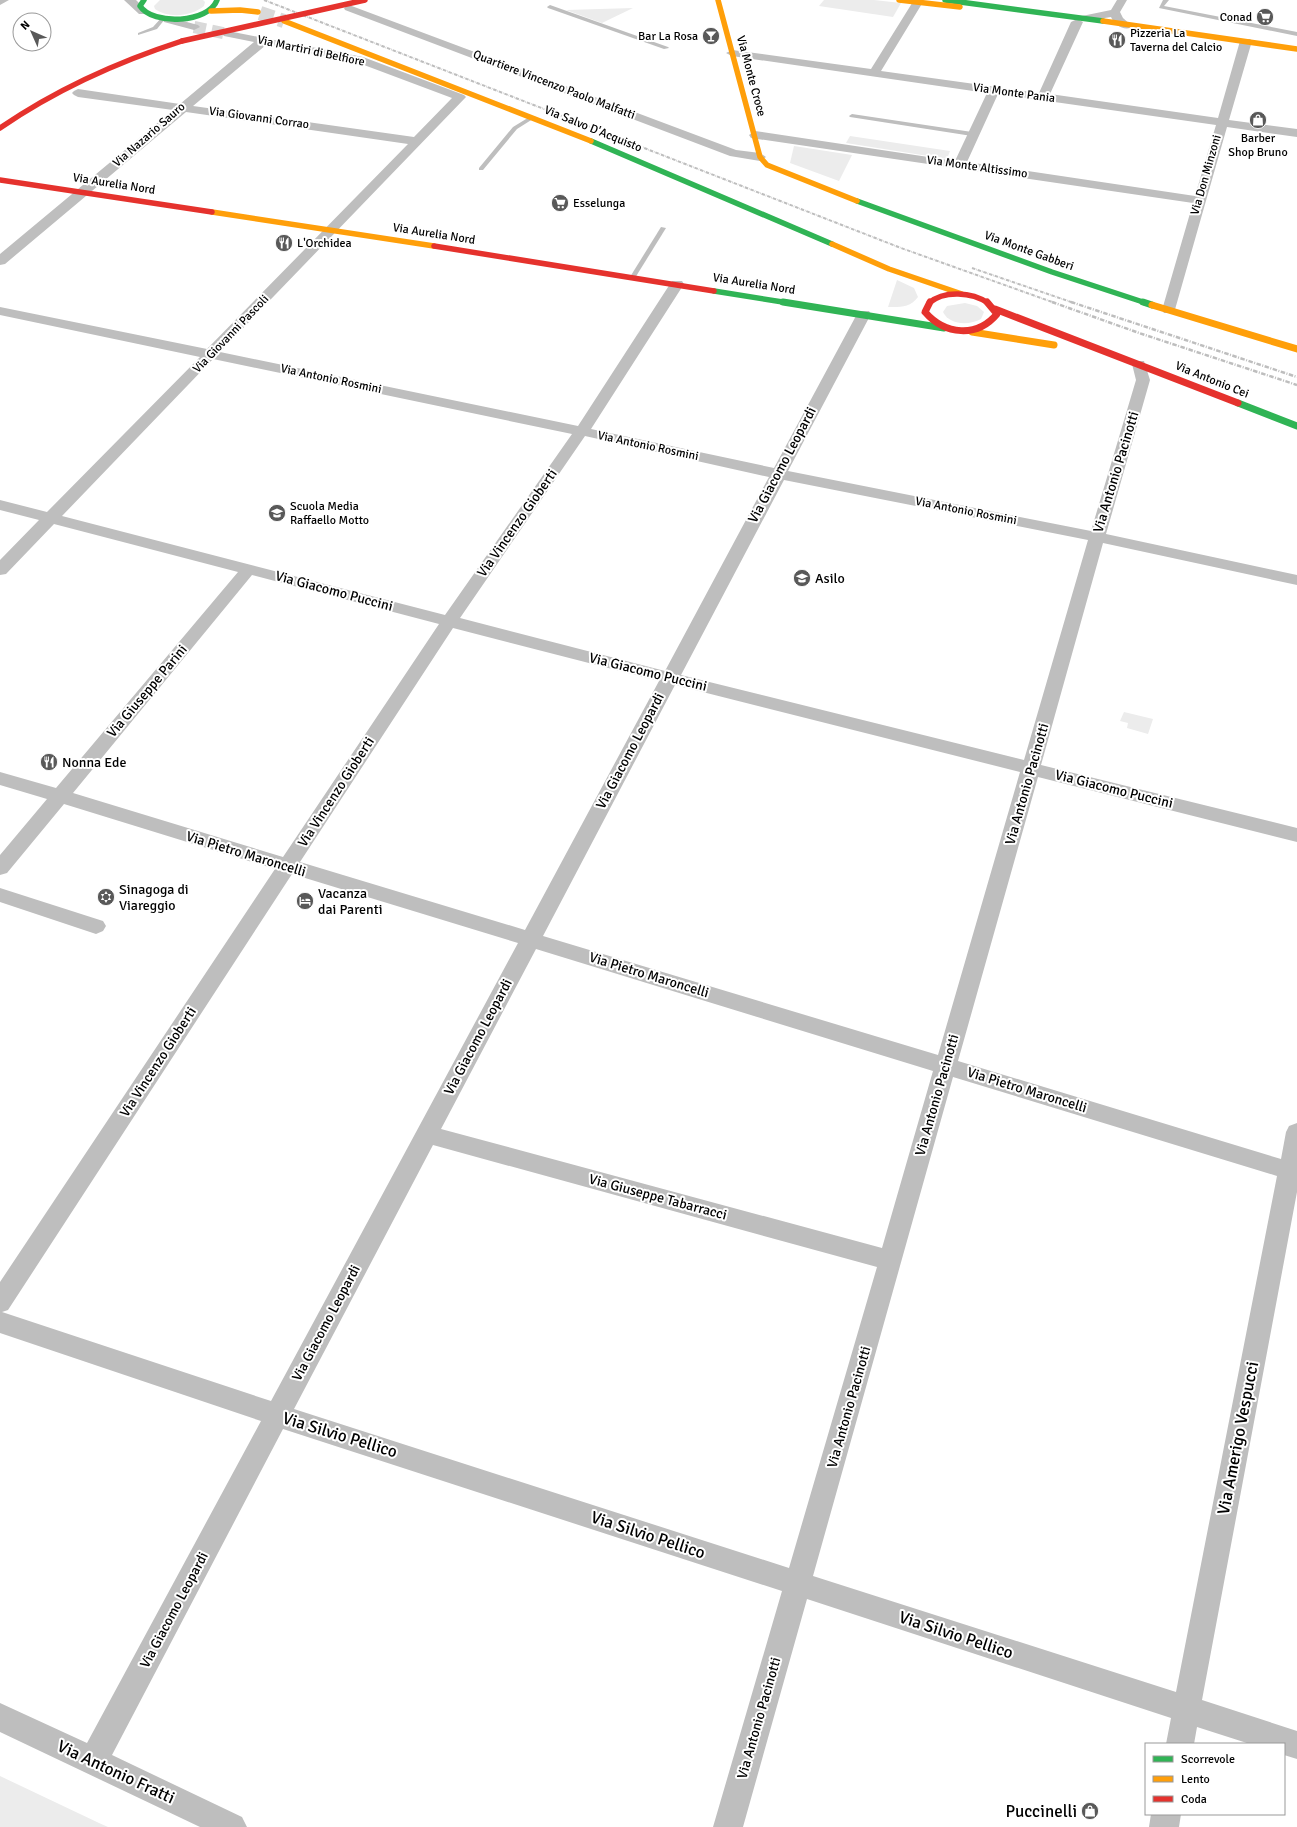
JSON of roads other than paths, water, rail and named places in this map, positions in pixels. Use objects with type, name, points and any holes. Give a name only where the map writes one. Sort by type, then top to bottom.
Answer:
[{"type":"street","points":[[0,2],[4,0]]},
{"type":"street","points":[[130,0],[143,12],[194,27]]},
{"type":"street","points":[[143,12],[140,6],[144,0]]},
{"type":"street","points":[[207,17],[216,6],[217,0]]},
{"type":"street","points":[[165,19],[207,17],[235,10],[259,12],[226,0]]},
{"type":"street","points":[[0,128],[42,98],[86,74],[129,57],[181,38],[338,0]]},
{"type":"street","points":[[130,49],[365,0]]},
{"type":"street","name":"Via Monte Croce","points":[[718,0],[760,158]]},
{"type":"street","points":[[899,0],[1082,20],[1104,16],[1115,12],[1122,0]]},
{"type":"street","points":[[945,0],[1297,49]]},
{"type":"street","points":[[874,73],[918,2]]},
{"type":"street","name":"Quartiere Vincenzo Paolo Malfatti","points":[[349,8],[734,153],[760,158]]},
{"type":"street","points":[[1115,12],[1118,20],[1126,26]]},
{"type":"street","points":[[1043,97],[1082,20]]},
{"type":"street","name":"Via Salvo D'Acquisto","points":[[284,21],[533,117],[698,185],[889,269],[962,294]]},
{"type":"street","name":"Via Martiri di Belfiore","points":[[228,34],[359,59],[460,97]]},
{"type":"street","name":"Via Nazario Sauro","points":[[0,260],[263,41]]},
{"type":"street","name":"Via Don Minzoni","points":[[1169,310],[1221,122],[1246,41]]},
{"type":"street","name":"Via Monte Pania","points":[[732,53],[1297,133]]},
{"type":"street","points":[[958,165],[994,90]]},
{"type":"street","name":"Via Giovanni Corrao","points":[[78,93],[416,141]]},
{"type":"street","name":"Via Giovanni Pascoli","points":[[0,570],[333,230],[416,141],[460,97]]},
{"type":"street","name":"Via Monte Altissimo","points":[[755,135],[1199,200]]},
{"type":"street","name":"Via Monte Gabberi","points":[[760,158],[772,167],[837,194],[1052,272],[1297,349]]},
{"type":"street","name":"Via Aurelia Nord","points":[[0,180],[633,277],[956,330]]},
{"type":"street","name":"Via Salvo D'Acquisto","points":[[889,269],[927,299]]},
{"type":"street","name":"Via Vincenzo Gioberti","points":[[0,1302],[449,621],[581,431],[677,284]]},
{"type":"street","points":[[915,310],[927,299],[944,295],[962,294]]},
{"type":"street","name":"Via Antonio Cei","points":[[962,294],[983,299],[995,309],[1055,335],[1118,356],[1297,426]]},
{"type":"street","points":[[927,299],[925,312],[929,319],[944,328]]},
{"type":"street","points":[[956,330],[976,330],[985,328],[996,319],[997,314],[995,309]]},
{"type":"street","name":"Via Antonio Rosmini","points":[[0,311],[581,431],[778,474],[1096,536],[1297,580]]},
{"type":"street","name":"Via Aurelia Nord","points":[[864,314],[904,312]]},
{"type":"street","name":"Via Giacomo Leopardi","points":[[93,1761],[864,314]]},
{"type":"street","name":"Via Antonio Cei","points":[[956,330],[1118,356]]},
{"type":"street","name":"Via Antonio Pacinotti","points":[[728,1827],[1096,536],[1143,380],[1139,364]]},
{"type":"street","name":"Via Giacomo Puccini","points":[[0,505],[669,678],[1297,836]]},
{"type":"street","name":"Via Giuseppe Parini","points":[[0,868],[249,569]]},
{"type":"street","name":"Via Pietro Maroncelli","points":[[0,778],[1293,1171]]},
{"type":"street","points":[[0,895],[96,926]]},
{"type":"street","name":"Via Amerigo Vespucci","points":[[1180,1743],[1293,1171],[1297,1132]]},
{"type":"street","name":"Via Giuseppe Tabarracci","points":[[426,1134],[890,1260]]},
{"type":"street","name":"Via Silvio Pellico","points":[[0,1322],[277,1415],[1297,1745]]},
{"type":"street","name":"Via Antonio Fratti","points":[[0,1717],[232,1827]]},
{"type":"street","points":[[1164,1827],[1166,1815]]},
{"type":"lane","points":[[1166,0],[1161,7],[1297,34]]},
{"type":"lane","points":[[550,7],[666,48]]},
{"type":"lane","points":[[140,34],[155,28],[165,19]]},
{"type":"lane","points":[[852,116],[972,134]]},
{"type":"lane","points":[[481,169],[514,128],[533,117]]},
{"type":"lane","points":[[633,277],[663,228]]},
{"type":"tunnel","points":[[260,13],[284,21]]},
{"type":"tunnel","points":[[194,27],[228,34]]},
{"type":"railway","points":[[264,0],[901,248],[1055,303]]},
{"type":"railway","points":[[972,268],[1074,303]]},
{"type":"railway","points":[[1052,302],[1139,333],[1297,385]]},
{"type":"railway","points":[[1074,303],[1297,377]]},
{"type":"place","name":"Conad","points":[[1265,17]]},
{"type":"place","name":"Bar La Rosa","points":[[711,36]]},
{"type":"place","name":"Pizzeria La Taverna del Calcio","points":[[1117,40]]},
{"type":"place","name":"Barber Shop Bruno","points":[[1258,120]]},
{"type":"place","name":"Esselunga","points":[[560,203]]},
{"type":"place","name":"L'Orchidea","points":[[284,243]]},
{"type":"place","name":"Scuola Media Raffaello Motto","points":[[277,513]]},
{"type":"place","name":"Asilo","points":[[802,578]]},
{"type":"place","name":"Nonna Ede","points":[[49,762]]},
{"type":"place","name":"Sinagoga di Viareggio","points":[[106,897]]},
{"type":"place","name":"Vacanza dai Parenti","points":[[305,901]]},
{"type":"place","name":"Puccinelli","points":[[1090,1811]]}]
